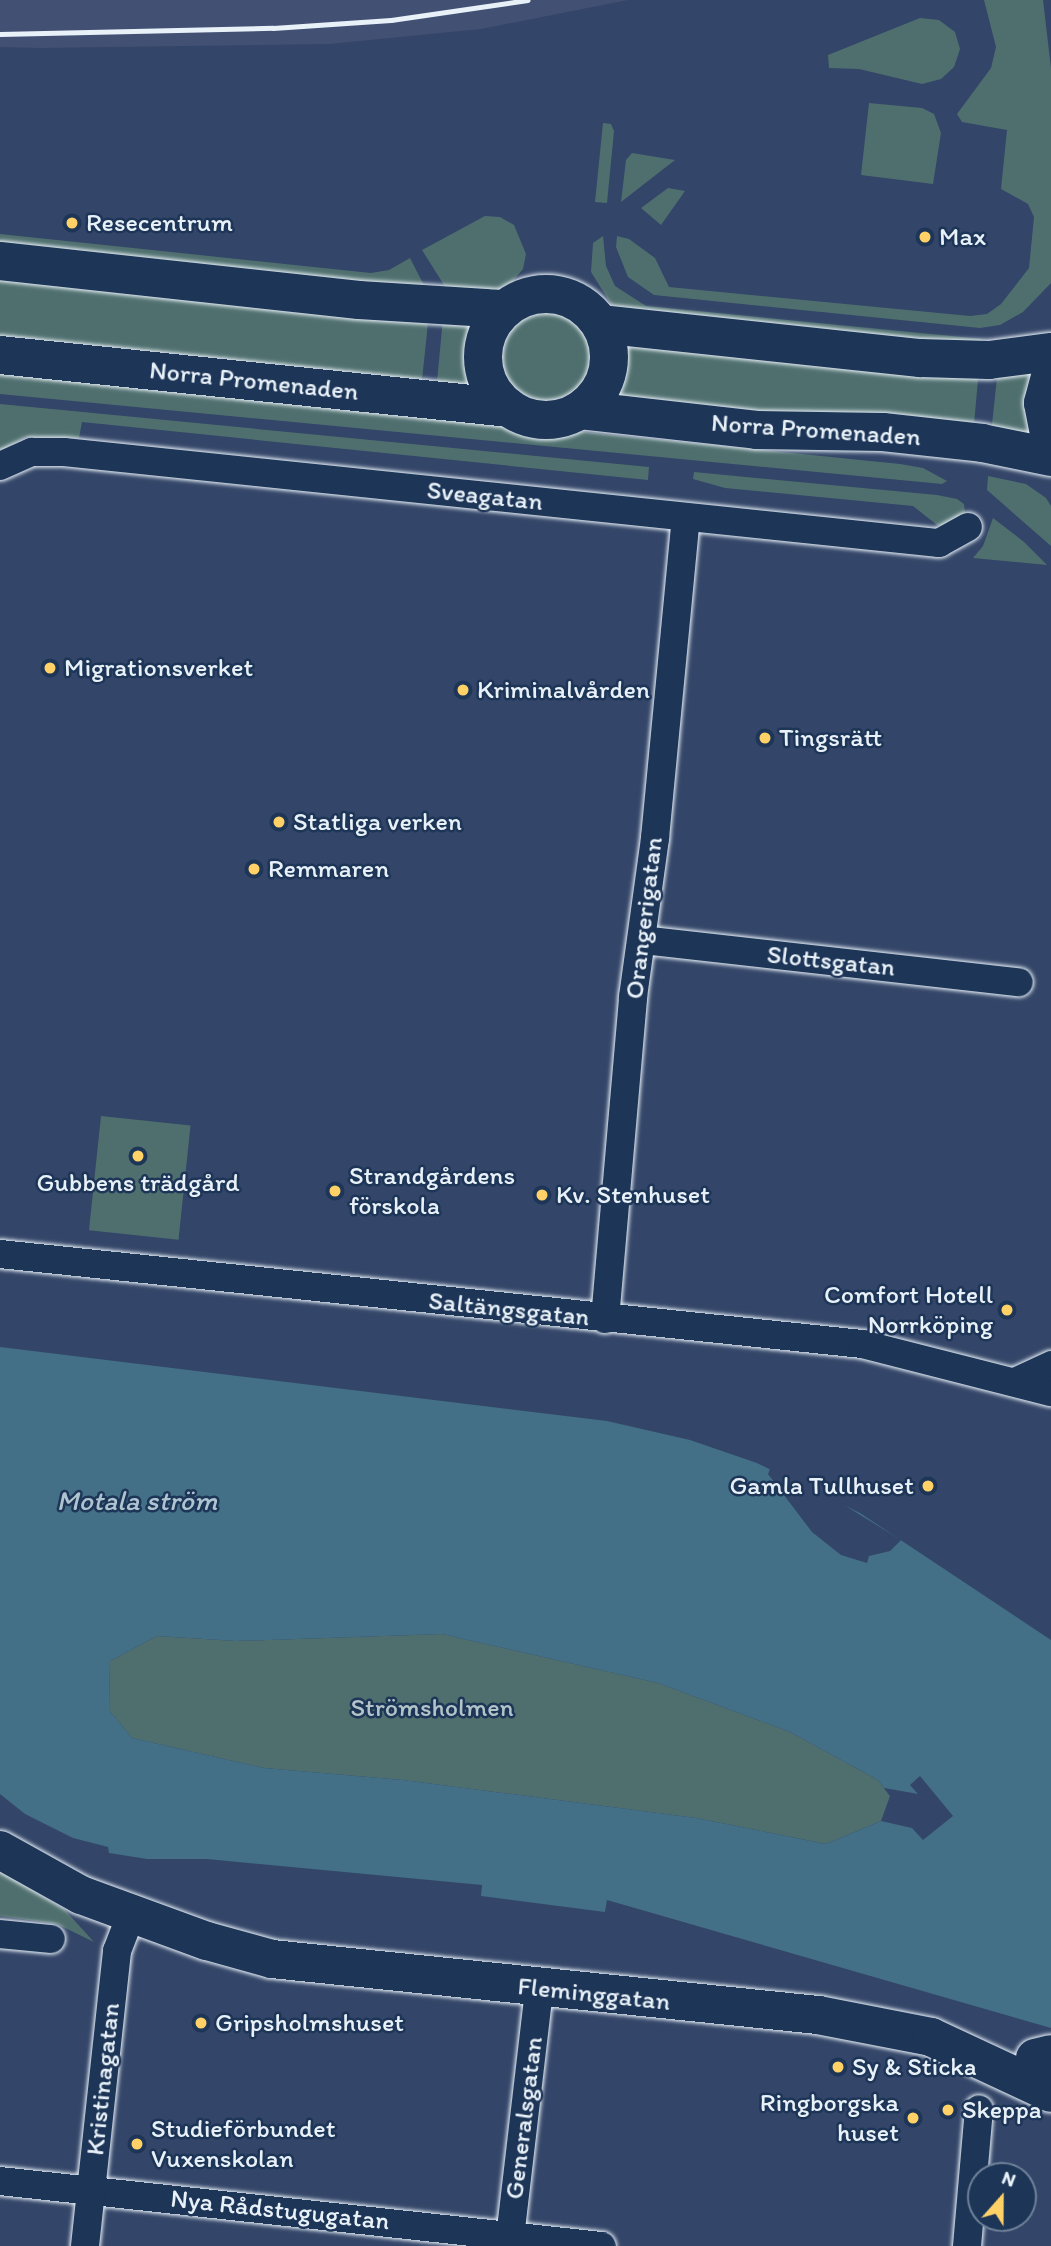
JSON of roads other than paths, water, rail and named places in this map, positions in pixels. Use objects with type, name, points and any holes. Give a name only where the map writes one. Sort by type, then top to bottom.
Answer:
[{"type":"main road","points":[[0,261],[359,300],[503,310],[533,295],[558,295],[579,303],[600,324],[608,347],[607,371],[601,386],[580,410],[544,420],[509,408],[495,395],[483,360],[484,341],[503,310]]},
{"type":"main road","points":[[600,324],[920,358],[989,360],[1051,352]]},
{"type":"main road","name":"Norra Promenaden","points":[[0,355],[509,408]]},
{"type":"main road","points":[[1051,373],[1044,403],[1051,444]]},
{"type":"main road","name":"Norra Promenaden","points":[[580,410],[757,430],[883,432],[982,443],[1051,457]]},
{"type":"main road","points":[[757,430],[979,465],[1051,484]]},
{"type":"main road","name":"Fleminggatan","points":[[0,1850],[81,1895],[131,1914],[272,1959],[539,1989],[818,2015],[931,2037],[1051,2093]]},
{"type":"main road","points":[[931,2037],[1046,2059]]},
{"type":"street","name":"Sveagatan","points":[[0,466],[32,452],[64,452],[939,542],[968,527]]},
{"type":"street","name":"Orangerigatan","points":[[606,1319],[686,517]]},
{"type":"street","name":"Slottsgatan","points":[[642,940],[1019,982]]},
{"type":"street","name":"Saltängsgatan","points":[[0,1254],[862,1344],[1051,1392]]},
{"type":"street","points":[[1015,1382],[1051,1365]]},
{"type":"street","name":"Kristinagatan","points":[[85,2246],[117,1951],[131,1914]]},
{"type":"street","points":[[0,1934],[51,1939]]},
{"type":"street","name":"Generalsgatan","points":[[510,2241],[539,1989]]},
{"type":"street","points":[[967,2246],[979,2110]]},
{"type":"street","name":"Nya Rådstugugatan","points":[[0,2181],[92,2189],[510,2241],[601,2246]]},
{"type":"water","name":"Motala ström","points":[[0,1347],[607,1421],[690,1440],[757,1463],[860,1513],[1051,1640],[1051,2028],[607,1900],[605,1912],[481,1896],[482,1885],[207,1859],[147,1859],[109,1853],[108,1847],[73,1838],[25,1814],[0,1794]],"holes":[[[442,1634],[658,1683],[790,1732],[878,1780],[890,1796],[881,1821],[826,1844],[696,1818],[403,1780],[264,1768],[132,1738],[109,1710],[110,1661],[157,1636],[236,1641]]]},
{"type":"railway","points":[[0,34],[273,28],[391,20],[528,0]]},
{"type":"place","name":"Resecentrum","points":[[72,223]]},
{"type":"place","name":"Max","points":[[925,237]]},
{"type":"place","name":"Migrationsverket","points":[[50,668]]},
{"type":"place","name":"Kriminalvården","points":[[463,690]]},
{"type":"place","name":"Tingsrätt","points":[[765,738]]},
{"type":"place","name":"Statliga verken","points":[[279,822]]},
{"type":"place","name":"Remmaren","points":[[254,869]]},
{"type":"place","name":"Gubbens trädgård","points":[[138,1156]]},
{"type":"place","name":"Strandgårdens förskola","points":[[335,1191]]},
{"type":"place","name":"Kv. Stenhuset","points":[[542,1195]]},
{"type":"place","name":"Comfort Hotell Norrköping","points":[[1007,1310]]},
{"type":"place","name":"Gamla Tullhuset","points":[[928,1486]]},
{"type":"place","name":"Gripsholmshuset","points":[[201,2023]]},
{"type":"place","name":"Sy & Sticka","points":[[838,2067]]},
{"type":"place","name":"Skeppa","points":[[948,2110]]},
{"type":"place","name":"Ringborgska huset","points":[[913,2118]]},
{"type":"place","name":"Studieförbundet Vuxenskolan","points":[[137,2144]]},
{"type":"park label","name":"Strömsholmen","points":[[432,1708]]}]
